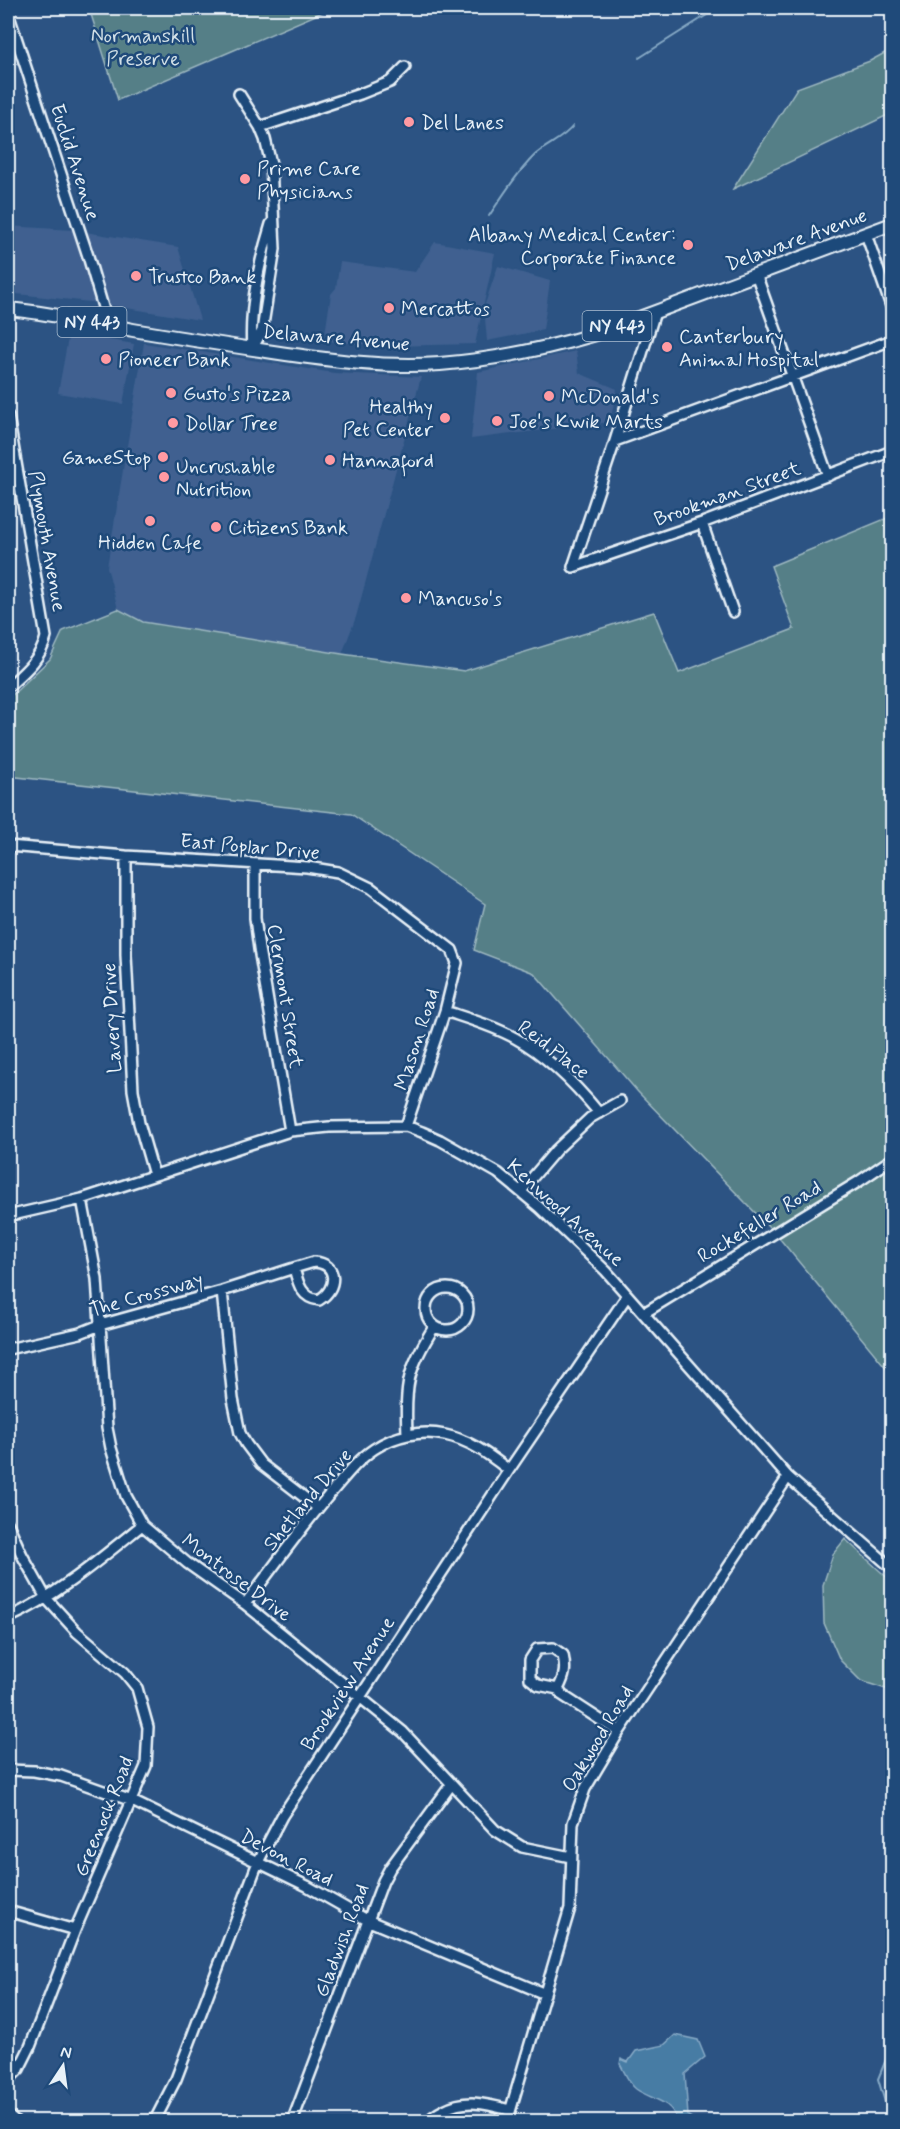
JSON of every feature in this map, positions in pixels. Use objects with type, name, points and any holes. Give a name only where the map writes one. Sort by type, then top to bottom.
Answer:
[{"type":"main road","name":"Delaware Avenue","points":[[8,309],[349,362],[441,364],[509,355],[554,346],[596,334],[892,224]]},
{"type":"street","name":"Euclid Avenue","points":[[8,13],[108,324]]},
{"type":"street","points":[[260,127],[390,82],[405,67]]},
{"type":"street","points":[[239,94],[260,127],[271,164],[275,249],[262,331],[252,348]]},
{"type":"street","points":[[866,234],[892,309]]},
{"type":"street","points":[[756,274],[828,476]]},
{"type":"street","points":[[615,441],[655,312]]},
{"type":"street","points":[[615,441],[892,340]]},
{"type":"street","name":"Plymouth Avenue","points":[[8,416],[46,637],[37,658],[8,687]]},
{"type":"street","name":"Brookman Street","points":[[615,441],[573,567],[702,523],[892,452]]},
{"type":"street","points":[[702,523],[734,612]]},
{"type":"street","name":"East Poplar Drive","points":[[8,846],[307,867],[338,872],[371,888],[397,906],[452,950],[457,963]]},
{"type":"street","name":"Lavery Drive","points":[[126,856],[126,955],[133,1090],[139,1123],[154,1175]]},
{"type":"street","name":"Clermont Street","points":[[255,865],[255,918],[259,949],[290,1131]]},
{"type":"street","name":"Mason Road","points":[[406,1126],[445,1011],[457,963]]},
{"type":"street","name":"Reid Place","points":[[445,1011],[516,1038],[559,1072],[588,1099],[599,1113]]},
{"type":"street","points":[[521,1191],[556,1150],[590,1118],[620,1101]]},
{"type":"street","name":"Kenwood Avenue","points":[[8,1216],[82,1199],[290,1131],[329,1127],[406,1126],[440,1140],[498,1173],[521,1191],[606,1271],[788,1477],[892,1568]]},
{"type":"street","name":"Rockefeller Road","points":[[644,1313],[892,1159]]},
{"type":"street","name":"Montrose Drive","points":[[82,1199],[97,1279],[106,1428],[126,1496],[142,1526],[186,1563],[245,1604],[403,1732],[495,1830],[522,1847],[572,1857]]},
{"type":"street","name":"The Crossway","points":[[8,1349],[80,1333],[100,1325],[222,1291],[294,1268],[314,1262],[325,1265],[329,1269],[333,1280],[329,1293],[319,1300],[304,1294],[294,1268]]},
{"type":"street","points":[[446,1288],[460,1293],[466,1306],[465,1319],[451,1331],[434,1327],[427,1310],[430,1296],[446,1288]]},
{"type":"street","points":[[222,1291],[233,1399],[240,1432],[261,1464],[318,1508]]},
{"type":"street","name":"Brookview Avenue","points":[[154,2121],[176,2079],[258,1862],[282,1816],[359,1696],[627,1296]]},
{"type":"street","points":[[407,1434],[406,1397],[410,1372],[418,1353],[434,1327]]},
{"type":"street","name":"Shetland Drive","points":[[245,1604],[318,1508],[373,1449],[407,1434],[445,1435],[468,1442],[509,1470]]},
{"type":"street","name":"Oakwood Road","points":[[507,2121],[570,1908],[573,1823],[578,1805],[619,1732],[788,1477]]},
{"type":"street","name":"Greenock Road","points":[[8,1524],[30,1571],[46,1598],[77,1632],[125,1673],[137,1688],[148,1727],[146,1766],[75,1930],[30,2047],[18,2069],[8,2080]]},
{"type":"street","points":[[8,1618],[46,1598],[142,1526]]},
{"type":"street","points":[[558,1689],[565,1675],[563,1655],[553,1648],[537,1649],[530,1660],[530,1679],[538,1685],[558,1689],[562,1695],[619,1732]]},
{"type":"street","name":"Devon Road","points":[[8,1770],[33,1771],[61,1776],[132,1801],[307,1886],[368,1920],[545,1994]]},
{"type":"street","name":"Gladwish Road","points":[[292,2121],[375,1898],[390,1868],[452,1785]]},
{"type":"street","points":[[8,1911],[75,1930]]},
{"type":"street","points":[[428,2121],[454,2104],[476,2102],[510,2110]]},
{"type":"street","points":[[8,2115],[15,2121]]},
{"type":"shaded area","points":[[8,226],[73,230],[178,247],[200,320],[90,302],[8,293]]},
{"type":"shaded area","points":[[435,242],[495,253],[475,344],[388,346],[324,341],[331,294],[336,288],[340,262],[415,272]]},
{"type":"shaded area","points":[[498,266],[550,281],[543,330],[487,341],[484,307]]},
{"type":"shaded area","points":[[69,333],[134,344],[123,404],[58,393]]},
{"type":"shaded area","points":[[144,343],[334,373],[421,377],[356,617],[342,654],[143,622],[118,609],[107,567]]},
{"type":"shaded area","points":[[576,351],[579,373],[617,389],[610,422],[471,439],[478,372]]},
{"type":"shaded area","points":[[675,2035],[698,2040],[705,2057],[685,2074],[688,2116],[697,2121],[677,2121],[665,2104],[633,2087],[620,2064],[621,2059],[628,2062],[636,2051],[664,2045]]},
{"type":"green space","name":"Normanskill Preserve","points":[[89,8],[332,8],[118,100]]},
{"type":"green space","points":[[892,49],[892,113],[733,189],[797,88],[870,61]]},
{"type":"green space","points":[[892,516],[892,1159],[884,1165],[892,1175],[892,1375],[775,1233],[638,1092],[534,973],[474,950],[485,904],[351,814],[8,776],[8,699],[50,659],[63,631],[118,609],[143,622],[464,671],[654,612],[679,673],[794,629],[771,566]]},
{"type":"green space","points":[[845,1539],[892,1582],[892,1691],[861,1681],[840,1660],[824,1623],[823,1585],[833,1554]]},
{"type":"waterway","points":[[639,58],[718,8]]},
{"type":"waterway","points":[[489,216],[528,162],[573,126]]},
{"type":"waterway","points":[[891,2122],[878,2079],[892,2045]]},
{"type":"place","name":"Del Lanes","points":[[409,122]]},
{"type":"place","name":"Prime Care Physicians","points":[[245,179]]},
{"type":"place","name":"Albany Medical Center: Corporate Finance","points":[[688,245]]},
{"type":"place","name":"Trustco Bank","points":[[136,276]]},
{"type":"place","name":"Mercattos","points":[[389,308]]},
{"type":"place","name":"Canterbury Animal Hospital","points":[[667,347]]},
{"type":"place","name":"Pioneer Bank","points":[[106,359]]},
{"type":"place","name":"Gusto's Pizza","points":[[171,393]]},
{"type":"place","name":"McDonald's","points":[[549,396]]},
{"type":"place","name":"Healthy Pet Center","points":[[445,418]]},
{"type":"place","name":"Joe's Kwik Marts","points":[[497,421]]},
{"type":"place","name":"Dollar Tree","points":[[173,423]]},
{"type":"place","name":"GameStop","points":[[163,457]]},
{"type":"place","name":"Hannaford","points":[[330,460]]},
{"type":"place","name":"Uncrushable Nutrition","points":[[164,477]]},
{"type":"place","name":"Hidden Cafe","points":[[150,521]]},
{"type":"place","name":"Citizens Bank","points":[[216,527]]},
{"type":"place","name":"Mancuso's","points":[[406,598]]}]
